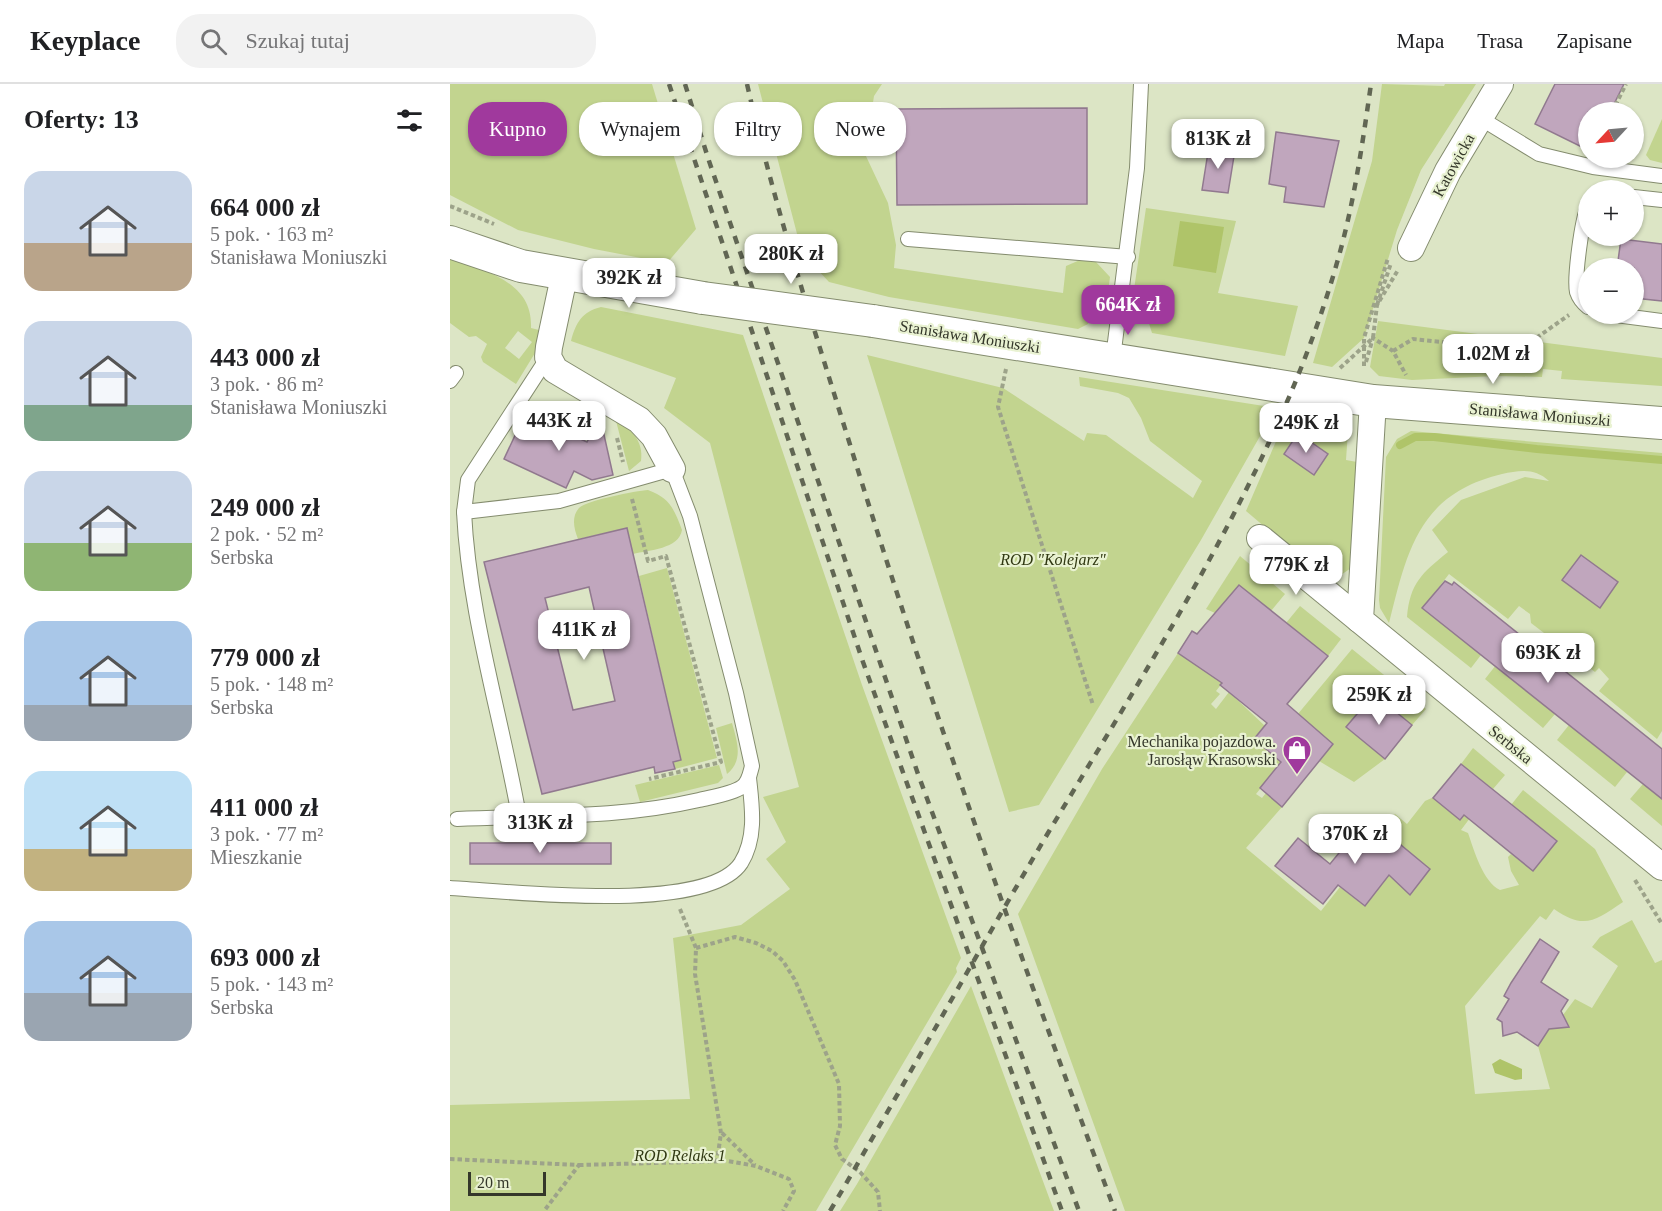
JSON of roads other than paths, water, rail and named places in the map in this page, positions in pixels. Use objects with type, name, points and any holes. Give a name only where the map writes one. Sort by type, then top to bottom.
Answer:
[{"type":"street","name":"Katowicka","points":[[1411,248],[1448,171],[1500,84]]},
{"type":"street","name":"Stanisława Moniuszki","points":[[450,220],[565,272]]},
{"type":"street","name":"Stanisława Moniuszki","points":[[450,242],[521,266],[703,298],[873,321],[1113,358],[1662,423]]},
{"type":"street","points":[[565,272],[548,357],[555,370],[608,401],[646,427],[672,469]]},
{"type":"street","points":[[1360,620],[1367,389]]},
{"type":"street","name":"Serbska","points":[[1260,538],[1662,867]]},
{"type":"lane","points":[[1113,358],[1128,256],[1137,168],[1141,84]]},
{"type":"lane","points":[[1479,118],[1539,154],[1593,167],[1662,176]]},
{"type":"lane","points":[[1644,198],[1662,200]]},
{"type":"lane","points":[[908,239],[1128,256]]},
{"type":"lane","points":[[1644,319],[1662,321]]},
{"type":"lane","points":[[519,816],[466,550],[465,512],[468,480],[548,357]]},
{"type":"lane","points":[[450,888],[598,896],[674,894],[714,882],[740,865],[750,840],[753,820],[749,778],[751,752],[690,516],[672,469],[559,501],[465,512]]},
{"type":"lane","points":[[457,819],[519,816],[565,818],[647,812],[729,792],[742,787],[749,778]]},
{"type":"waterway","points":[[1400,445],[1415,437],[1434,437],[1662,460]]},
{"type":"railway","points":[[669,84],[863,662],[1062,1211]]},
{"type":"railway","points":[[685,84],[708,158],[918,774],[1079,1211]]},
{"type":"railway","points":[[747,84],[796,268],[913,642],[1011,928],[1115,1211]]},
{"type":"railway","points":[[830,1211],[1020,880],[1174,624],[1252,478],[1286,404],[1316,329],[1340,252],[1362,147],[1371,84]]},
{"type":"place","name":"Mechanika pojazdowa. Jarosłąw Krasowski","points":[[1297,776]]},
{"type":"park label","name":"ROD \"Kolejarz\"","points":[[1053,559]]},
{"type":"park label","name":"ROD Relaks 1","points":[[680,1155]]}]
